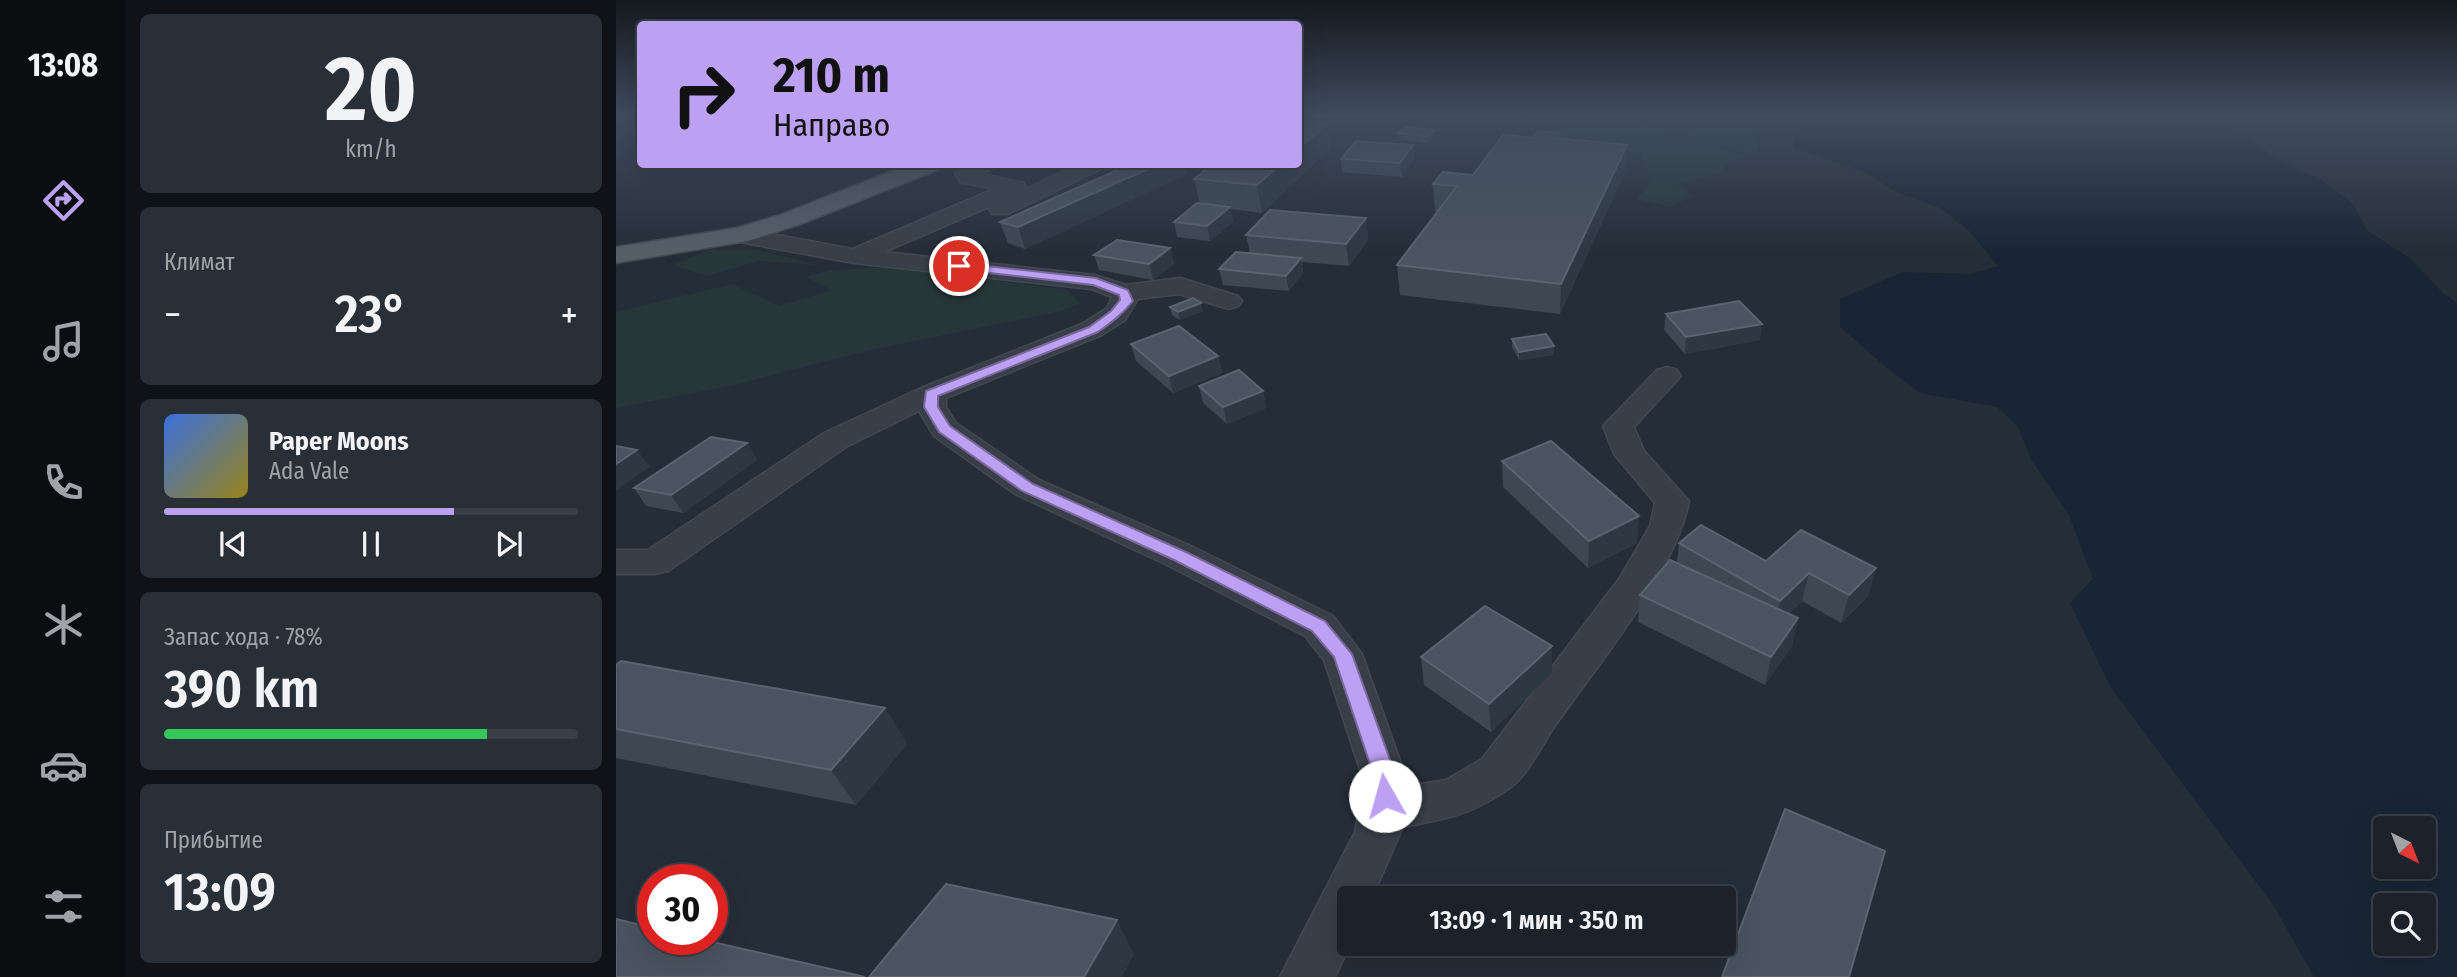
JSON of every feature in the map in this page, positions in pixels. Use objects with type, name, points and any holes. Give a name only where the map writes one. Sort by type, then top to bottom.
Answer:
[{"type":"main road","points":[[616,255],[739,235],[789,220],[922,168]]},
{"type":"street","points":[[866,258],[1017,187],[967,178],[965,174],[979,168]]},
{"type":"street","points":[[866,258],[1004,207],[1087,168]]},
{"type":"street","points":[[739,235],[866,258],[1096,282],[1124,293],[1180,286],[1229,301]]},
{"type":"street","points":[[616,562],[655,562],[835,440],[931,394],[1093,329],[1116,314],[1126,301],[1124,293]]},
{"type":"street","points":[[1382,811],[1454,798],[1498,772],[1632,588],[1667,526],[1672,501],[1630,454],[1618,426],[1667,376]]},
{"type":"street","points":[[931,394],[931,407],[944,429],[1027,487],[1180,556],[1319,626],[1342,654],[1387,782],[1378,835],[1307,977]]},
{"type":"shaded area","points":[[1644,162],[1729,162],[1720,173],[1678,185],[1692,196],[1670,207],[1637,199],[1651,180]]},
{"type":"shaded area","points":[[709,250],[757,250],[817,265],[758,261],[707,276],[673,265]]},
{"type":"shaded area","points":[[895,267],[1067,290],[1080,303],[1062,311],[866,351],[730,386],[616,408],[616,312],[732,284],[780,306],[831,290],[806,277],[831,270]]},
{"type":"water","points":[[1834,162],[2283,162],[2296,170],[2319,178],[2351,202],[2368,231],[2408,257],[2444,294],[2457,303],[2457,977],[2314,977],[2274,906],[2111,688],[2070,603],[2093,579],[2069,515],[2032,461],[2017,425],[1997,407],[1920,393],[1840,327],[1840,299],[1903,272],[1971,274],[1998,266],[1969,231],[1940,208],[1896,192],[1865,172]]},
{"type":"building","points":[[1483,162],[1619,162],[1561,284],[1397,265],[1457,186],[1433,184],[1443,172],[1473,175]]},
{"type":"building","points":[[1122,168],[1150,168],[1018,227],[1000,222]]},
{"type":"building","points":[[1208,168],[1276,168],[1257,185],[1194,179]]},
{"type":"building","points":[[1197,203],[1230,207],[1207,226],[1174,222]]},
{"type":"building","points":[[1270,210],[1366,218],[1346,244],[1246,235]]},
{"type":"building","points":[[1117,240],[1170,248],[1149,264],[1094,255]]},
{"type":"building","points":[[1236,252],[1301,258],[1286,276],[1219,269]]},
{"type":"building","points":[[1193,298],[1201,303],[1178,312],[1170,307]]},
{"type":"building","points":[[1739,301],[1762,324],[1686,337],[1666,314]]},
{"type":"building","points":[[1179,326],[1218,356],[1169,376],[1131,344]]},
{"type":"building","points":[[1546,334],[1554,346],[1519,352],[1512,339]]},
{"type":"building","points":[[1239,370],[1263,391],[1223,407],[1199,386]]},
{"type":"building","points":[[711,437],[747,443],[671,495],[634,488]]},
{"type":"building","points":[[1551,441],[1639,516],[1589,541],[1502,461]]},
{"type":"building","points":[[616,446],[637,450],[616,464]]},
{"type":"building","points":[[1701,525],[1766,561],[1801,530],[1876,568],[1849,595],[1809,573],[1780,601],[1679,543]]},
{"type":"building","points":[[1670,560],[1798,618],[1771,657],[1640,595]]},
{"type":"building","points":[[1485,606],[1552,646],[1489,704],[1421,657]]},
{"type":"building","points":[[621,661],[885,708],[831,770],[616,729],[616,665]]},
{"type":"building","points":[[1785,809],[1885,851],[1849,977],[1722,977],[1730,956],[1736,956],[1736,940]]},
{"type":"building","points":[[946,884],[1117,920],[1084,977],[869,977]]},
{"type":"building","points":[[616,919],[637,924],[637,955],[728,955],[728,946],[865,977],[616,977]]},
{"type":"route","points":[[959,266],[1096,282],[1124,293],[1126,301],[1116,314],[1093,329],[931,394],[931,407],[944,429],[1027,487],[1180,556],[1319,626],[1342,654],[1387,782],[1385,796]]}]
